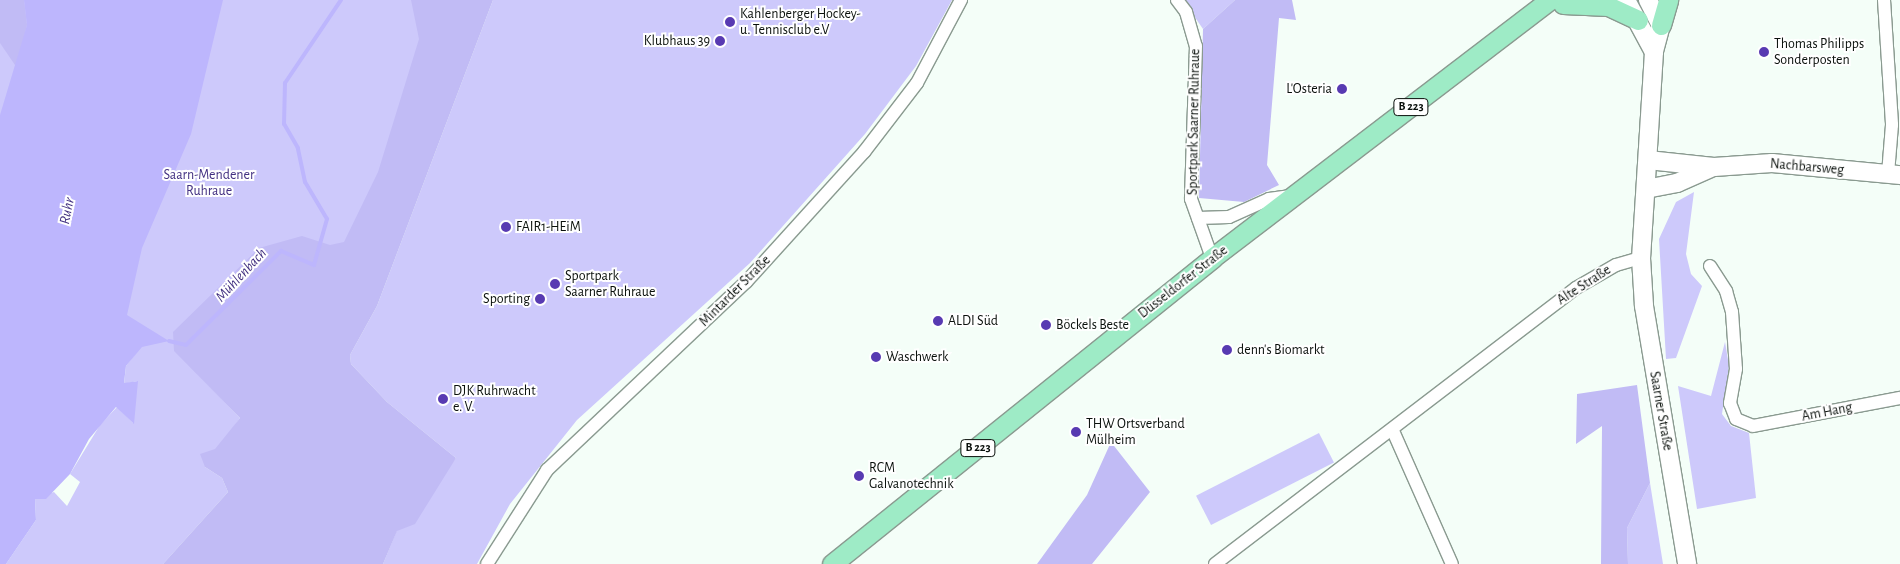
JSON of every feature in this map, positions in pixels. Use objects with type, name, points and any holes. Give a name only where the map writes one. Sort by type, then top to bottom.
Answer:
[{"type":"main road","points":[[1626,0],[1654,52]]},
{"type":"main road","points":[[1648,0],[1661,25]]},
{"type":"main road","points":[[1641,258],[1654,52],[1668,0]]},
{"type":"main road","points":[[1556,4],[1608,6],[1638,20]]},
{"type":"main road","name":"Düsseldorfer Straße","points":[[832,564],[1212,258],[1556,4]]},
{"type":"main road","name":"Nachbarsweg","points":[[1648,160],[1714,166],[1772,163],[1894,175]]},
{"type":"main road","name":"Nachbarsweg","points":[[1646,189],[1677,183],[1714,166]]},
{"type":"main road","name":"Saarner Straße","points":[[1641,258],[1646,324],[1687,564]]},
{"type":"street","name":"Mintarder Straße","points":[[487,564],[522,504],[553,464],[746,282],[864,152],[917,83],[961,0]]},
{"type":"street","name":"Sportpark Saarner Ruhraue","points":[[1177,0],[1186,12],[1196,46],[1191,199],[1212,258]]},
{"type":"street","points":[[1884,0],[1894,175]]},
{"type":"street","points":[[1198,218],[1229,217],[1269,199],[1297,195]]},
{"type":"street","name":"Alte Straße","points":[[1215,564],[1393,431],[1576,288],[1616,265],[1641,258]]},
{"type":"street","name":"Am Hang","points":[[1710,266],[1726,291],[1732,312],[1736,369],[1732,412],[1745,425],[1753,426],[1900,398]]},
{"type":"street","points":[[1393,431],[1452,564]]},
{"type":"green space","name":"Saarn-Mendener Ruhraue","points":[[0,0],[472,0],[341,358],[191,367],[240,418],[205,467],[222,478],[228,492],[163,564],[6,564],[36,520],[35,499],[54,492],[67,506],[80,482],[70,474],[100,425],[117,407],[133,423],[137,381],[124,384],[126,366],[136,353],[0,449]]},
{"type":"green space","name":"Sportpark Saarner Ruhraue","points":[[493,0],[952,0],[916,66],[865,134],[750,263],[577,420],[510,504],[477,564],[383,564],[397,530],[456,458],[387,402],[351,364],[350,355],[377,306]]},
{"type":"green space","points":[[1183,0],[1235,0],[1203,29]]},
{"type":"green space","points":[[1694,192],[1686,254],[1691,274],[1702,286],[1676,358],[1666,359],[1659,239],[1676,202]]},
{"type":"green space","points":[[1725,342],[1729,366],[1722,414],[1731,426],[1749,433],[1756,498],[1697,509],[1678,386],[1711,396]]},
{"type":"green space","points":[[1319,433],[1334,462],[1211,525],[1196,496]]},
{"type":"green space","points":[[1650,483],[1663,564],[1628,564],[1627,528]]},
{"type":"shaded area","points":[[0,0],[24,0],[27,25],[17,68],[0,43]]},
{"type":"shaded area","points":[[411,0],[493,0],[377,306],[350,355],[351,364],[387,402],[456,458],[415,524],[397,531],[383,564],[163,564],[228,492],[222,478],[205,467],[200,454],[215,449],[240,418],[174,351],[173,332],[259,248],[302,236],[330,245],[344,242],[378,172],[419,39]]},
{"type":"shaded area","points":[[1235,0],[1292,0],[1296,20],[1279,18],[1267,165],[1279,185],[1244,202],[1199,198],[1203,29]]},
{"type":"shaded area","points":[[1637,385],[1650,483],[1627,528],[1628,564],[1601,564],[1602,426],[1576,444],[1577,394]]},
{"type":"shaded area","points":[[1111,442],[1150,492],[1092,564],[1037,564],[1087,495]]},
{"type":"water","name":"Ruhr","points":[[24,0],[223,0],[191,134],[142,248],[127,315],[169,341],[142,347],[126,366],[124,383],[138,381],[134,424],[116,407],[89,439],[70,474],[46,499],[35,499],[36,520],[6,564],[0,564],[0,115],[27,25]]},
{"type":"waterway","name":"Mühlenbach","points":[[169,341],[186,345],[281,251],[314,265],[327,219],[305,182],[298,148],[284,124],[285,83],[341,0]]},
{"type":"place","name":"Kahlenberger Hockey- u. Tennisclub e.V","points":[[730,22]]},
{"type":"place","name":"Klubhaus 39","points":[[720,41]]},
{"type":"place","name":"Thomas Philipps Sonderposten","points":[[1764,52]]},
{"type":"place","name":"L'Osteria","points":[[1342,89]]},
{"type":"place","name":"FAIR1-HEiM","points":[[506,227]]},
{"type":"place","name":"Sportpark Saarner Ruhraue","points":[[555,284]]},
{"type":"place","name":"Sporting","points":[[540,299]]},
{"type":"place","name":"ALDI Süd","points":[[938,321]]},
{"type":"place","name":"Böckels Beste","points":[[1046,325]]},
{"type":"place","name":"denn's Biomarkt","points":[[1227,350]]},
{"type":"place","name":"Waschwerk","points":[[876,357]]},
{"type":"place","name":"DJK Ruhrwacht e. V.","points":[[443,399]]},
{"type":"place","name":"THW Ortsverband Mülheim","points":[[1076,432]]},
{"type":"place","name":"RCM Galvanotechnik","points":[[859,476]]}]
